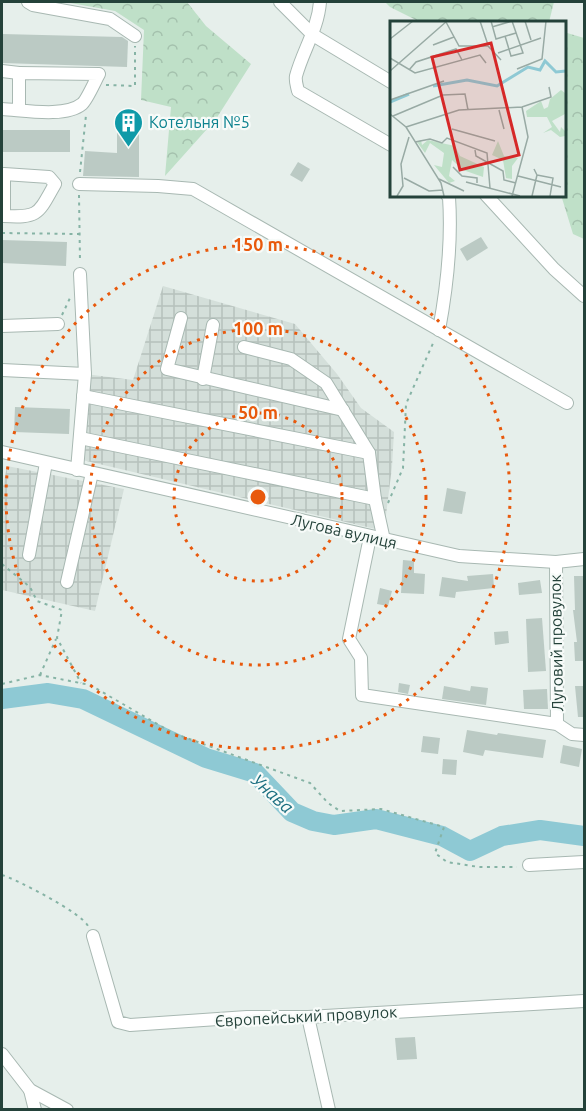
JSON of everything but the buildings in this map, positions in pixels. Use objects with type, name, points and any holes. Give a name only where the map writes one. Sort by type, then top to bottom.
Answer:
[{"type":"street","points":[[28,2],[33,5],[110,19],[135,36]]},
{"type":"street","points":[[280,2],[313,35],[390,81]]},
{"type":"street","points":[[320,2],[313,35],[295,79],[298,91],[390,144]]},
{"type":"street","points":[[2,71],[99,74],[83,104],[62,112],[2,109]]},
{"type":"street","points":[[19,73],[19,110]]},
{"type":"street","points":[[3,174],[49,177],[55,184],[40,210],[27,217],[3,216],[3,174]]},
{"type":"street","points":[[79,184],[193,189],[567,403]]},
{"type":"street","points":[[439,330],[451,229],[448,196]]},
{"type":"street","points":[[487,196],[554,269],[585,296]]},
{"type":"street","points":[[77,470],[85,374],[80,274]]},
{"type":"street","points":[[181,318],[167,369],[343,410]]},
{"type":"street","points":[[2,326],[58,324]]},
{"type":"street","points":[[203,379],[213,325]]},
{"type":"street","points":[[244,347],[291,359],[326,383],[369,453],[375,499],[384,540]]},
{"type":"street","points":[[2,370],[85,374]]},
{"type":"street","points":[[83,396],[369,453]]},
{"type":"street","points":[[80,438],[375,499]]},
{"type":"street","name":"Лугова вулиця","points":[[2,452],[459,556],[556,562],[585,560]]},
{"type":"street","points":[[29,555],[46,463]]},
{"type":"street","points":[[67,582],[92,473]]},
{"type":"street","points":[[370,537],[349,639],[362,658],[362,695],[557,724],[572,734],[585,735]]},
{"type":"street","name":"Луговий провулок","points":[[556,562],[557,724]]},
{"type":"street","points":[[529,865],[585,862]]},
{"type":"street","name":"Європейський провулок","points":[[93,936],[118,1022],[130,1025],[247,1017],[308,1017],[585,1001]]},
{"type":"street","points":[[308,1017],[329,1110]]},
{"type":"street","points":[[2,1054],[30,1090],[67,1110]]},
{"type":"street","points":[[30,1090],[35,1110]]},
{"type":"path","points":[[92,85],[135,86],[135,36]]},
{"type":"path","points":[[80,274],[79,184],[84,119]]},
{"type":"path","points":[[2,233],[79,234]]},
{"type":"path","points":[[380,522],[403,468],[406,404],[439,330]]},
{"type":"path","points":[[2,564],[30,587],[37,601],[62,610],[57,638],[40,675]]},
{"type":"path","points":[[57,638],[81,683]]},
{"type":"path","points":[[2,684],[40,675],[90,685],[173,733],[310,783],[328,803],[340,811],[381,809],[444,827],[435,853],[447,862],[509,868],[529,865]]},
{"type":"path","points":[[2,875],[13,878],[67,907],[86,920],[93,936]]},
{"type":"shaded area","points":[[163,286],[295,324],[337,374],[361,408],[394,432],[384,531],[78,459],[85,374],[133,380]]},
{"type":"shaded area","points":[[7,466],[124,489],[95,611],[2,590],[2,493]]},
{"type":"green space","points":[[65,2],[187,2],[206,26],[251,64],[216,119],[165,176],[171,107],[141,100],[144,30],[115,11]]},
{"type":"green space","points":[[385,2],[554,2],[549,21],[418,21],[390,7]]},
{"type":"green space","points":[[565,32],[584,38],[584,239],[573,234],[561,196],[565,196]]},
{"type":"waterway","name":"Унава","points":[[2,699],[48,693],[83,699],[206,758],[255,773],[292,812],[313,821],[334,825],[376,819],[442,836],[470,851],[502,836],[540,830],[584,836]]},
{"type":"place","name":"Котельня №5","points":[[128,148]]}]
